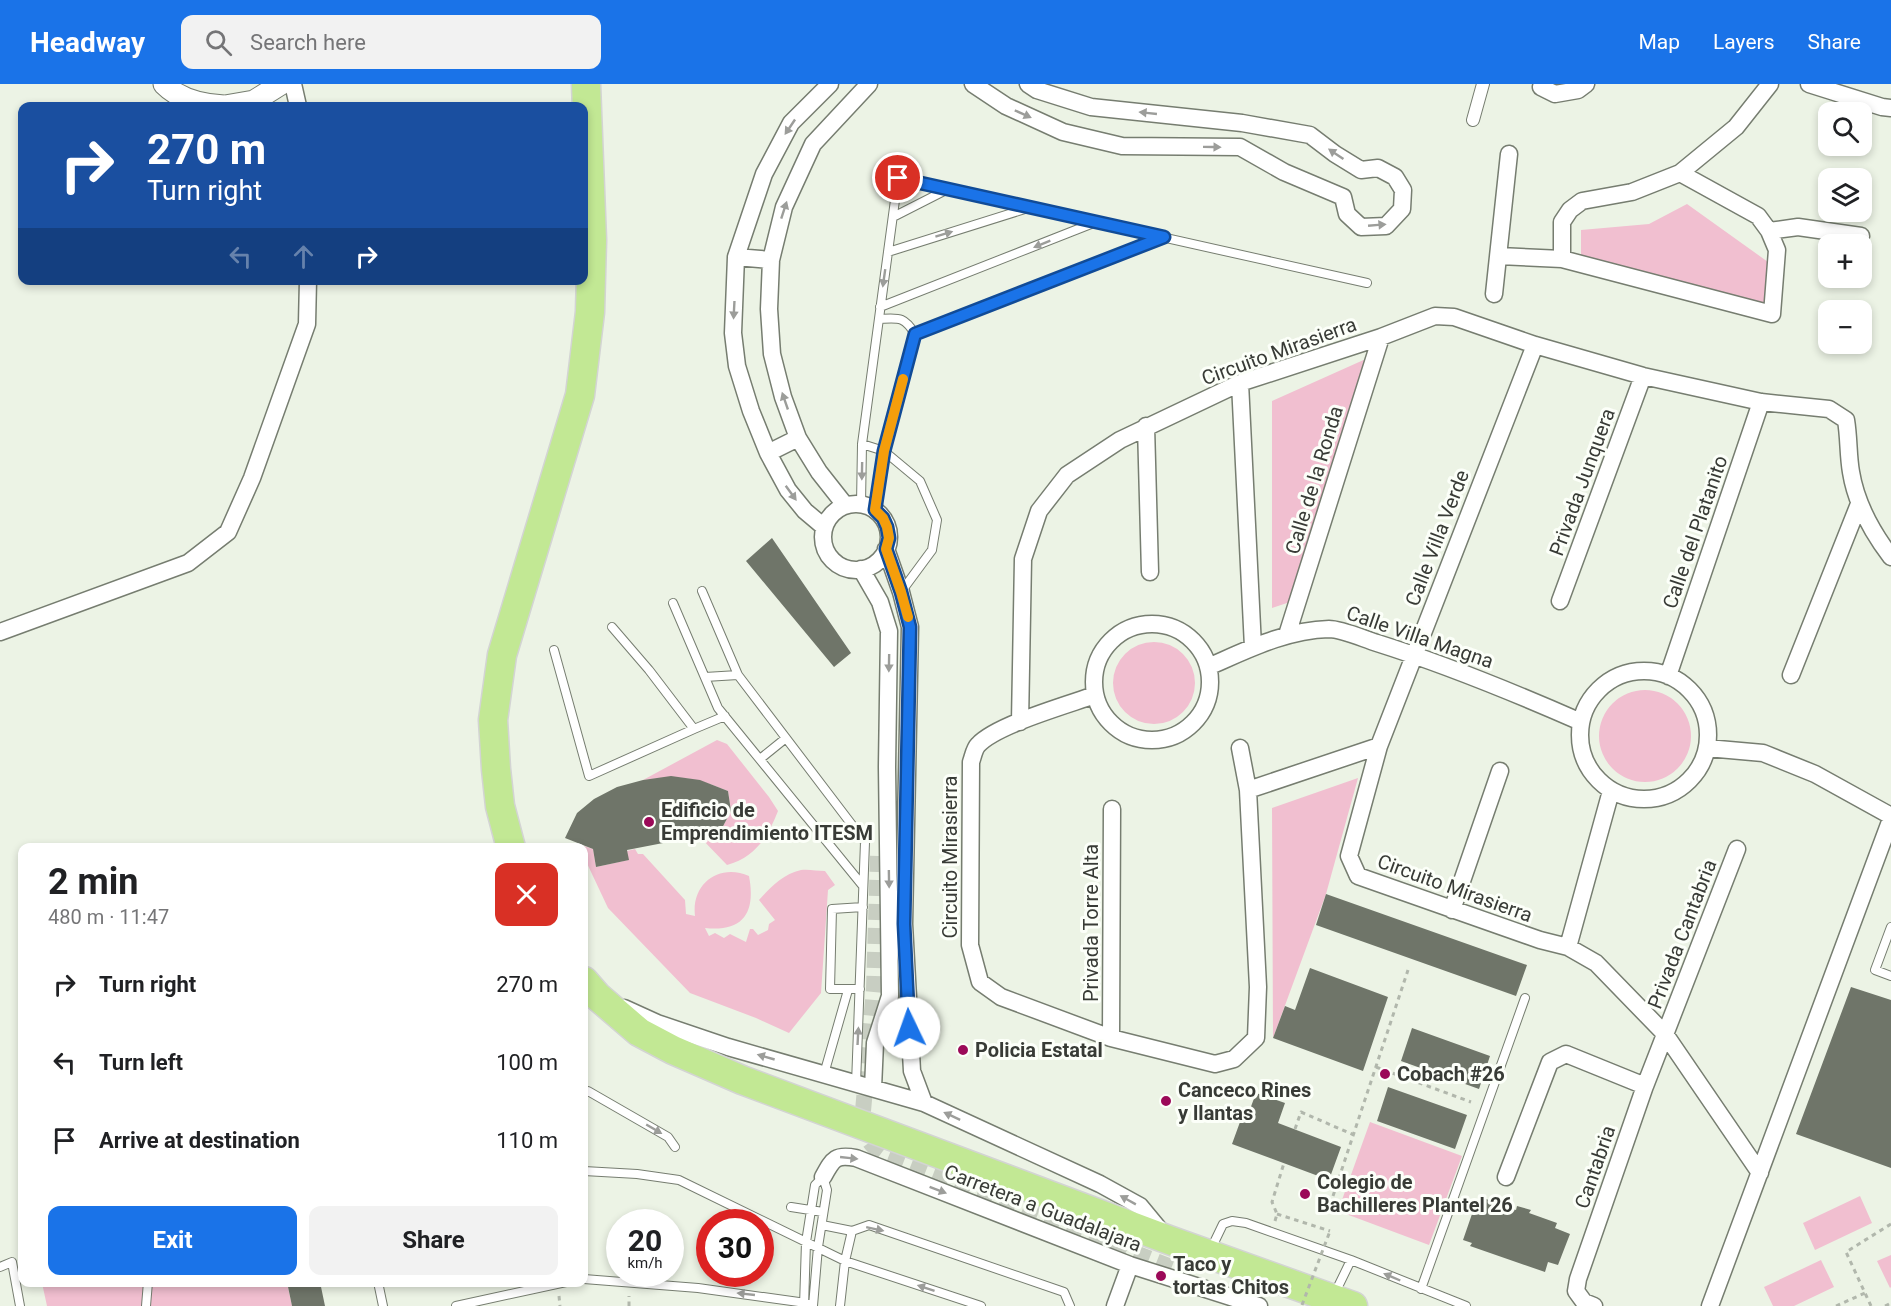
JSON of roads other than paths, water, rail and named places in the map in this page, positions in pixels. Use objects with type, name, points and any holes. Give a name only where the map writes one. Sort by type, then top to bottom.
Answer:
[{"type":"highway","points":[[586,84],[587,102]]},
{"type":"highway","points":[[510,843],[500,806],[493,720],[502,655],[580,395],[590,312],[592,240],[588,136]]},
{"type":"highway","points":[[590,989],[639,1032],[722,1072],[1169,1240],[1343,1302]]},
{"type":"street","points":[[164,84],[181,96],[195,102]]},
{"type":"street","points":[[244,102],[268,94],[280,84]]},
{"type":"street","points":[[293,84],[297,102]]},
{"type":"street","points":[[824,527],[805,511],[788,490],[768,453],[751,411],[737,366],[733,333],[736,257],[764,174],[791,123],[830,84]]},
{"type":"street","points":[[861,507],[836,510],[824,527],[825,548],[831,558],[839,565],[850,569],[872,566],[880,559],[889,538],[887,527],[883,518],[861,507],[819,472],[798,438],[783,397],[772,354],[769,309],[771,260],[784,207],[813,144],[869,84]]},
{"type":"street","points":[[973,84],[1006,106],[1062,132],[1122,146],[1240,147],[1284,172],[1343,197],[1347,214],[1361,226],[1386,226],[1402,209],[1402,190],[1395,177],[1378,168],[1361,170],[1310,135],[1242,123],[1091,107],[1037,90],[1029,84]]},
{"type":"street","points":[[1473,120],[1483,84]]},
{"type":"street","points":[[1542,84],[1541,87],[1555,94],[1578,90],[1586,84]]},
{"type":"street","points":[[1562,259],[1562,222],[1570,210],[1581,201],[1632,192],[1680,173],[1736,127],[1770,84]]},
{"type":"street","points":[[1809,84],[1891,108]]},
{"type":"street","points":[[1240,147],[1242,123]]},
{"type":"street","points":[[1494,294],[1509,154]]},
{"type":"street","points":[[1499,255],[1562,259],[1772,314],[1777,250],[1769,231],[1758,216],[1680,173]]},
{"type":"street","points":[[1769,231],[1798,227],[1846,234]]},
{"type":"street","points":[[736,257],[771,260]]},
{"type":"street","points":[[0,632],[188,563],[228,532],[252,478],[306,324],[308,285]]},
{"type":"street","name":"Circuito Mirasierra","points":[[1240,748],[1248,790],[1257,987],[1256,1038],[1234,1059],[1215,1064],[1111,1038],[1001,997],[980,982],[970,945],[971,762],[976,746],[988,737],[1020,722],[1023,559],[1039,511],[1067,474],[1146,426],[1240,383],[1381,337],[1435,316],[1454,317],[1535,345],[1643,376],[1761,402],[1828,409],[1846,420],[1850,442],[1851,472],[1859,504],[1880,543],[1891,556]]},
{"type":"street","name":"Calle de la Ronda","points":[[1287,635],[1381,337]]},
{"type":"street","name":"Calle Villa Verde","points":[[1379,746],[1535,345]]},
{"type":"street","name":"Privada Junquera","points":[[1560,601],[1643,376]]},
{"type":"street","points":[[1240,383],[1253,647]]},
{"type":"street","name":"Calle del Platanito","points":[[1668,676],[1761,402]]},
{"type":"street","points":[[1146,426],[1150,572]]},
{"type":"street","points":[[768,453],[798,438]]},
{"type":"street","points":[[1791,675],[1859,504]]},
{"type":"street","points":[[886,549],[910,627],[904,924],[912,1071],[924,1103]]},
{"type":"street","points":[[861,569],[880,602],[889,632],[887,767],[890,996],[875,1043],[865,1086]]},
{"type":"street","points":[[1155,623],[1173,627],[1189,637],[1201,651],[1208,667],[1210,688],[1204,707],[1196,720],[1185,730],[1171,737],[1146,740],[1135,738],[1117,729],[1103,714],[1095,695],[1093,677],[1097,659],[1107,644],[1120,632],[1137,625],[1155,623]]},
{"type":"street","points":[[889,632],[910,627]]},
{"type":"street","name":"Calle Villa Magna","points":[[1208,667],[1287,635],[1331,629],[1414,655],[1515,693],[1581,722]]},
{"type":"street","points":[[1631,672],[1650,672],[1668,676],[1687,688],[1700,705],[1707,726],[1707,748],[1700,767],[1687,783],[1670,794],[1650,800],[1630,798],[1611,790],[1596,778],[1586,761],[1580,742],[1581,722],[1587,705],[1599,690],[1614,679],[1631,672]]},
{"type":"street","points":[[1020,722],[1095,695]]},
{"type":"street","points":[[1248,790],[1379,746]]},
{"type":"street","name":"Circuito Mirasierra","points":[[1379,746],[1349,856],[1358,876],[1540,940],[1568,947],[1596,963],[1665,1034],[1760,1173]]},
{"type":"street","points":[[1707,748],[1763,753],[1815,774],[1891,817],[1710,1306]]},
{"type":"street","points":[[878,856],[879,795],[887,767]]},
{"type":"street","points":[[1452,910],[1500,771]]},
{"type":"street","points":[[1568,947],[1611,790]]},
{"type":"street","name":"Privada Torre Alta","points":[[1111,1038],[1112,809]]},
{"type":"street","name":"Privada Cantabria","points":[[1665,1034],[1737,849]]},
{"type":"street","points":[[590,989],[657,1023],[729,1047],[924,1103],[1100,1184],[1140,1206],[1169,1240]]},
{"type":"street","name":"Cantabria","points":[[1594,1306],[1584,1302],[1576,1291],[1578,1279],[1665,1034]]},
{"type":"street","points":[[1506,1177],[1550,1062],[1566,1054],[1646,1086]]},
{"type":"street","name":"Carretera a Guadalajara","points":[[823,1177],[833,1159],[843,1155],[856,1158],[1130,1265],[1259,1306]]},
{"type":"street","points":[[1115,1306],[1130,1265]]},
{"type":"street","points":[[1179,1269],[1218,1293]]},
{"type":"lane","points":[[861,507],[862,444],[898,178],[1367,283]]},
{"type":"lane","points":[[893,217],[948,189]]},
{"type":"lane","points":[[888,252],[1030,207]]},
{"type":"lane","points":[[880,308],[1096,222]]},
{"type":"lane","points":[[915,334],[1164,237]]},
{"type":"lane","points":[[861,507],[884,451],[915,334],[908,322],[898,318],[879,319]]},
{"type":"lane","points":[[862,444],[884,451],[920,481],[938,520],[932,550],[901,592]]},
{"type":"lane","points":[[702,591],[738,675],[866,842],[860,989],[865,1086]]},
{"type":"lane","points":[[673,603],[718,708],[863,886]]},
{"type":"lane","points":[[612,627],[650,670],[694,729]]},
{"type":"lane","points":[[554,650],[589,776],[725,716]]},
{"type":"lane","points":[[705,677],[738,675]]},
{"type":"lane","points":[[760,759],[786,738]]},
{"type":"lane","points":[[860,989],[830,989],[832,909],[863,907]]},
{"type":"lane","points":[[1891,927],[1875,970],[1891,976]]},
{"type":"lane","points":[[824,1074],[848,990]]},
{"type":"lane","points":[[1421,1289],[1525,998]]},
{"type":"lane","points":[[588,1091],[668,1137],[675,1147]]},
{"type":"lane","points":[[588,1171],[637,1174],[679,1180],[846,1261],[981,1306]]},
{"type":"lane","points":[[823,1177],[827,1190],[809,1305],[806,1242],[815,1185],[823,1177]]},
{"type":"lane","points":[[791,1207],[823,1212]]},
{"type":"lane","points":[[1209,1254],[1223,1224],[1232,1221],[1246,1223],[1351,1260],[1466,1306]]},
{"type":"lane","points":[[822,1224],[852,1231],[869,1225],[1064,1292],[1070,1306]]},
{"type":"lane","points":[[840,1306],[852,1231]]},
{"type":"lane","points":[[1343,1302],[1351,1260]]},
{"type":"lane","points":[[0,1267],[12,1262],[20,1306]]},
{"type":"lane","points":[[588,1279],[698,1288],[809,1305]]},
{"type":"lane","points":[[146,1306],[148,1287]]},
{"type":"lane","points":[[379,1287],[383,1306]]},
{"type":"lane","points":[[456,1306],[543,1287]]},
{"type":"tunnel","points":[[878,856],[874,989],[863,1111],[865,1133],[871,1143],[887,1157],[1179,1270]]},
{"type":"place","name":"Edificio de Emprendimiento ITESM","points":[[649,822]]},
{"type":"place","name":"Policia Estatal","points":[[963,1050]]},
{"type":"place","name":"Cobach #26","points":[[1385,1074]]},
{"type":"place","name":"Canceco Rines y llantas","points":[[1166,1101]]},
{"type":"place","name":"Colegio de Bachilleres Plantel 26","points":[[1305,1194]]},
{"type":"place","name":"Taco y tortas Chitos","points":[[1161,1276]]}]
